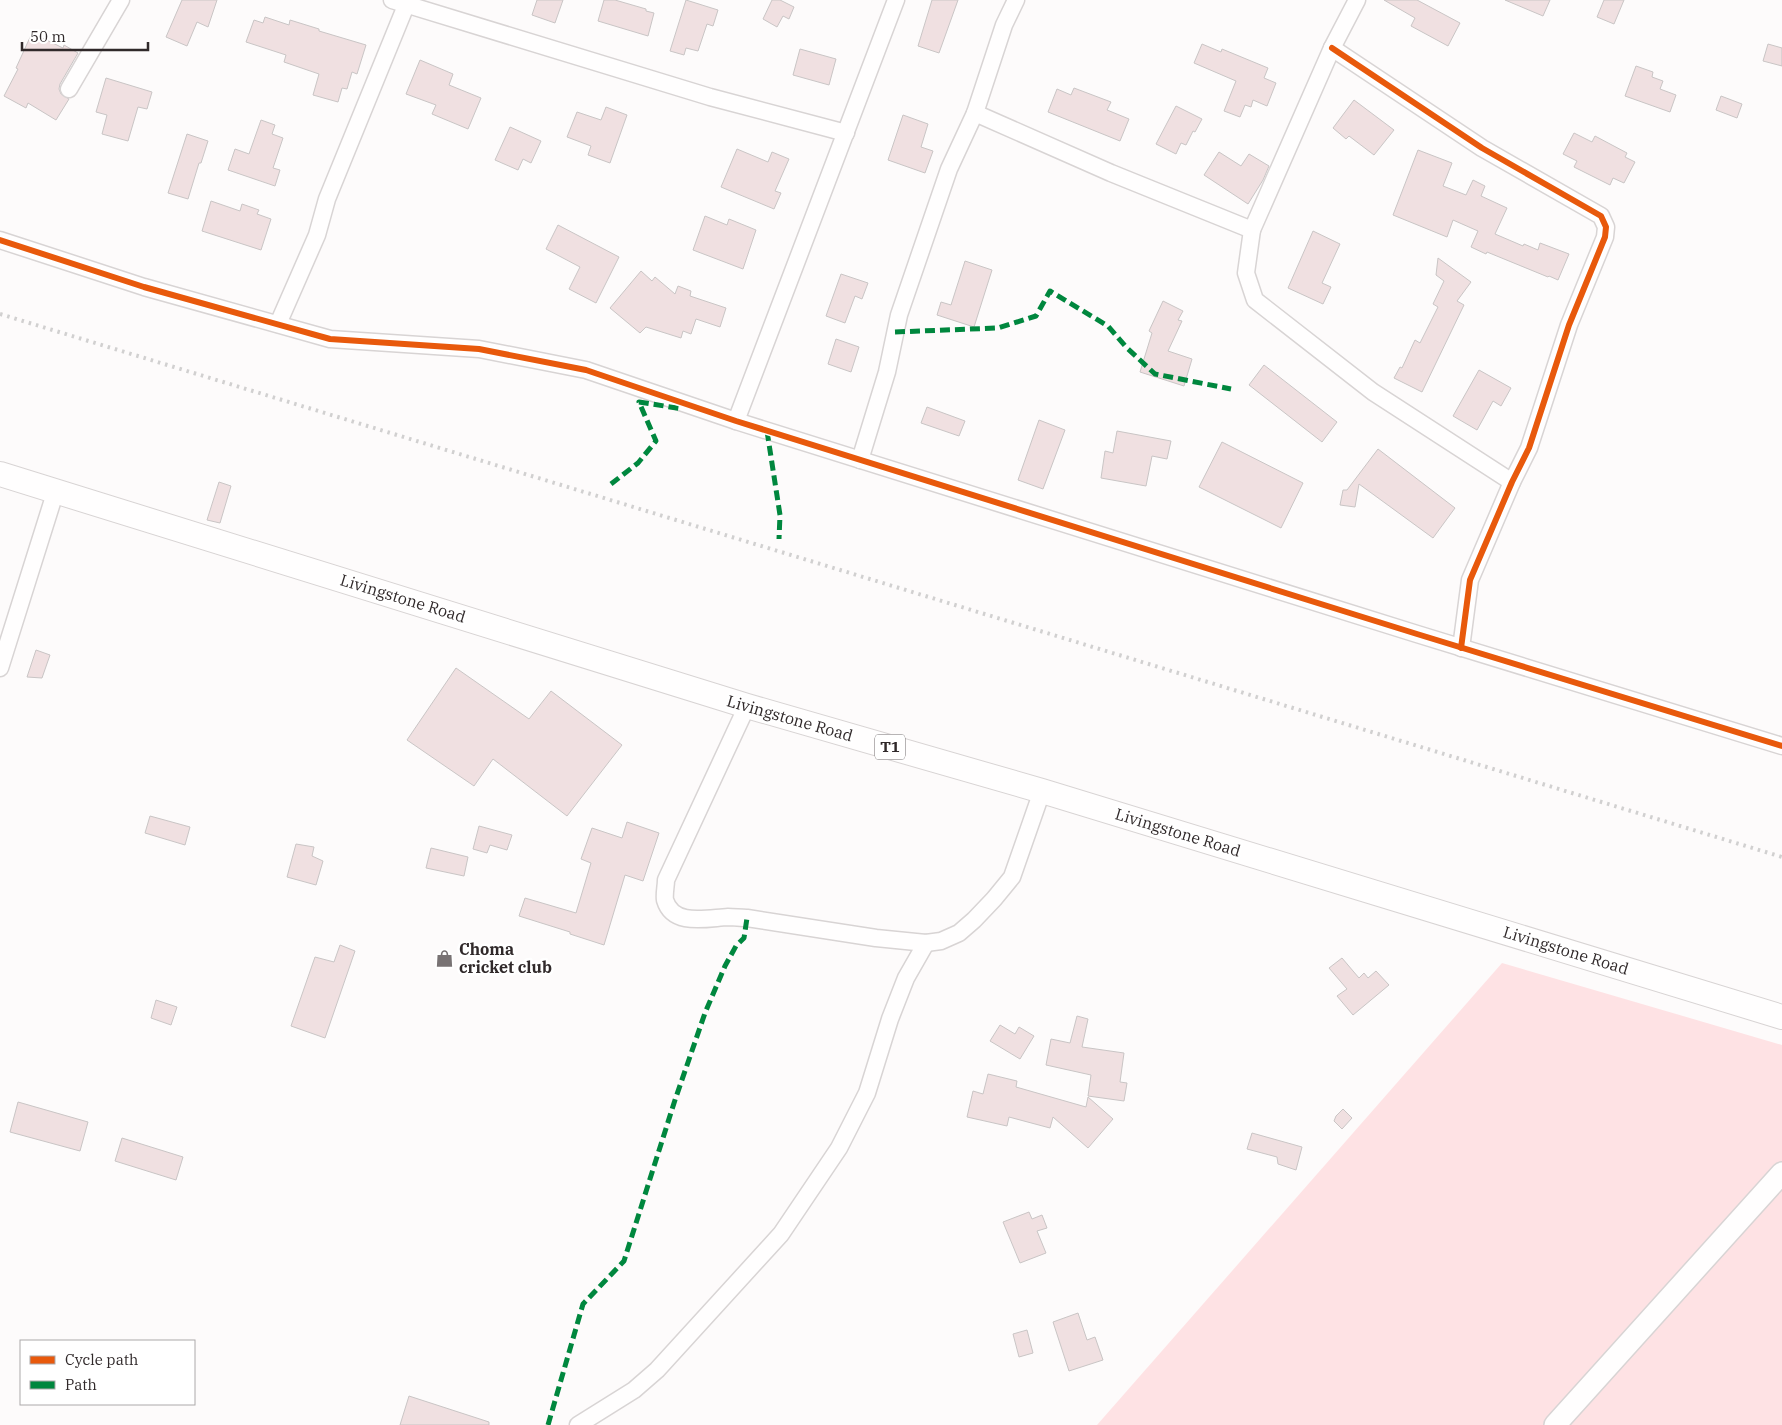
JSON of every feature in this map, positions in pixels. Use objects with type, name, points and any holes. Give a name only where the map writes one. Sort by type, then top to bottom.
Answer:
[{"type":"highway","name":"Livingstone Road","points":[[0,474],[747,706],[1042,791],[1782,1016]]},
{"type":"main road","points":[[1555,1425],[1782,1174]]},
{"type":"street","points":[[69,89],[122,0]]},
{"type":"street","points":[[736,421],[896,0]]},
{"type":"street","points":[[860,460],[887,372],[899,315],[949,169],[975,113],[1004,24],[1016,0]]},
{"type":"street","points":[[1357,0],[1332,48],[1252,230],[1246,273],[1255,300],[1373,392],[1512,482]]},
{"type":"street","points":[[278,324],[316,235],[327,199],[399,2],[431,5],[710,96],[846,133]]},
{"type":"street","points":[[1332,48],[1482,148],[1601,216],[1606,227],[1605,238],[1566,334],[1529,448],[1512,482],[1470,580],[1461,648]]},
{"type":"street","points":[[975,113],[1111,173],[1252,230]]},
{"type":"street","points":[[0,240],[144,287],[330,339],[479,350],[586,370],[736,421],[860,460],[1461,648],[1782,746]]},
{"type":"street","points":[[0,668],[56,490]]},
{"type":"street","points":[[747,706],[666,880],[665,898],[669,908],[679,916],[692,920],[730,917],[747,918],[876,938],[926,943],[941,941],[959,933],[994,899],[1012,877],[1042,791]]},
{"type":"street","points":[[578,1425],[634,1390],[657,1370],[781,1234],[839,1148],[867,1093],[890,1019],[906,978],[926,943]]},
{"type":"shaded area","points":[[1502,963],[1782,1045],[1782,1425],[1097,1425]]},
{"type":"building","points":[[182,0],[217,0],[208,27],[197,22],[187,46],[166,37]]},
{"type":"building","points":[[537,0],[563,0],[555,23],[532,15]]},
{"type":"building","points":[[604,0],[615,0],[654,13],[648,36],[598,21]]},
{"type":"building","points":[[686,0],[718,10],[713,26],[707,24],[698,51],[686,48],[684,55],[670,51]]},
{"type":"building","points":[[772,0],[780,0],[794,7],[789,19],[783,16],[777,27],[763,19]]},
{"type":"building","points":[[932,0],[958,0],[939,53],[918,46]]},
{"type":"building","points":[[1384,0],[1417,0],[1460,23],[1448,46],[1411,26],[1415,18]]},
{"type":"building","points":[[1505,0],[1550,0],[1543,16]]},
{"type":"building","points":[[1604,0],[1624,0],[1614,24],[1597,17]]},
{"type":"building","points":[[265,17],[289,25],[290,20],[366,45],[357,74],[352,72],[347,89],[342,88],[338,102],[313,95],[319,74],[284,62],[286,55],[246,42],[254,20],[263,23]]},
{"type":"building","points":[[32,33],[63,48],[64,45],[78,53],[60,84],[61,94],[69,99],[56,120],[28,103],[26,108],[4,96],[18,69],[16,68]]},
{"type":"building","points":[[1202,44],[1221,52],[1222,49],[1268,68],[1264,78],[1276,83],[1267,106],[1253,100],[1251,107],[1245,105],[1240,117],[1224,111],[1236,81],[1194,63]]},
{"type":"building","points":[[1768,44],[1782,48],[1782,66],[1763,61]]},
{"type":"building","points":[[800,49],[836,59],[829,85],[793,75]]},
{"type":"building","points":[[420,60],[453,74],[449,85],[481,98],[468,129],[432,114],[436,105],[406,94]]},
{"type":"building","points":[[1636,66],[1653,72],[1652,77],[1663,81],[1660,89],[1676,95],[1670,112],[1625,96]]},
{"type":"building","points":[[106,78],[152,92],[147,109],[138,107],[128,141],[102,134],[107,115],[96,112]]},
{"type":"building","points":[[1074,88],[1111,102],[1107,110],[1129,119],[1120,141],[1048,112],[1057,89],[1071,95]]},
{"type":"building","points":[[1721,96],[1742,104],[1737,118],[1716,110]]},
{"type":"building","points":[[1354,100],[1394,130],[1374,155],[1349,136],[1346,139],[1333,128]]},
{"type":"building","points":[[1176,106],[1202,119],[1186,145],[1181,143],[1176,154],[1156,144]]},
{"type":"building","points":[[606,107],[627,115],[610,163],[588,155],[591,146],[567,137],[577,112],[601,120]]},
{"type":"building","points":[[903,115],[928,124],[921,147],[933,151],[925,173],[888,160]]},
{"type":"building","points":[[261,120],[275,125],[272,134],[283,138],[273,168],[280,170],[275,186],[228,170],[235,149],[249,154]]},
{"type":"building","points":[[510,127],[541,141],[531,163],[523,159],[518,170],[495,160]]},
{"type":"building","points":[[1574,133],[1592,142],[1595,136],[1627,153],[1625,157],[1635,162],[1624,183],[1613,178],[1610,185],[1574,167],[1577,161],[1563,154]]},
{"type":"building","points":[[187,134],[208,141],[188,199],[168,193]]},
{"type":"building","points":[[737,149],[768,162],[772,152],[789,159],[775,191],[781,193],[774,209],[721,187]]},
{"type":"building","points":[[1418,150],[1452,163],[1443,186],[1466,195],[1473,180],[1485,186],[1481,196],[1507,208],[1495,234],[1523,246],[1524,244],[1538,250],[1540,243],[1569,254],[1558,280],[1471,247],[1478,231],[1453,220],[1447,237],[1393,215]]},
{"type":"building","points":[[1219,152],[1241,166],[1249,154],[1269,166],[1263,180],[1248,204],[1204,175]]},
{"type":"building","points":[[211,201],[240,211],[242,204],[259,210],[257,214],[271,219],[261,250],[202,231]]},
{"type":"building","points":[[705,216],[727,225],[729,219],[756,230],[743,269],[693,250]]},
{"type":"building","points":[[558,225],[619,257],[596,303],[569,289],[580,267],[546,249]]},
{"type":"building","points":[[1313,231],[1340,244],[1322,283],[1331,287],[1323,304],[1288,288]]},
{"type":"building","points":[[1438,258],[1471,282],[1457,301],[1464,305],[1422,392],[1394,378],[1400,367],[1402,368],[1415,340],[1420,343],[1438,307],[1433,304],[1444,281],[1436,275]]},
{"type":"building","points":[[965,261],[992,270],[974,327],[937,315],[941,302],[951,305]]},
{"type":"building","points":[[641,271],[652,281],[655,277],[675,294],[678,286],[691,291],[690,296],[726,308],[720,327],[696,319],[691,334],[683,331],[681,338],[646,327],[640,333],[610,308]]},
{"type":"building","points":[[841,274],[868,283],[862,299],[855,296],[845,323],[826,316]]},
{"type":"building","points":[[1163,301],[1183,311],[1178,320],[1182,321],[1168,351],[1192,359],[1184,386],[1140,372],[1152,333],[1149,331]]},
{"type":"building","points":[[836,339],[859,347],[851,372],[828,364]]},
{"type":"building","points":[[1264,365],[1337,422],[1322,442],[1249,385]]},
{"type":"building","points":[[1479,370],[1511,388],[1501,406],[1493,401],[1477,430],[1453,416]]},
{"type":"building","points":[[927,407],[965,421],[959,436],[921,423]]},
{"type":"building","points":[[1039,420],[1065,430],[1043,489],[1018,480]]},
{"type":"building","points":[[1117,431],[1171,441],[1167,459],[1152,456],[1146,486],[1101,478],[1105,451],[1113,453]]},
{"type":"building","points":[[1222,442],[1303,483],[1281,528],[1199,487]]},
{"type":"building","points":[[1378,449],[1455,508],[1433,538],[1359,484],[1355,507],[1340,505],[1343,490],[1347,490]]},
{"type":"building","points":[[219,482],[231,486],[220,523],[207,520]]},
{"type":"building","points":[[36,650],[50,655],[42,678],[27,677]]},
{"type":"building","points":[[456,668],[529,719],[551,691],[622,745],[567,816],[493,759],[474,786],[407,740]]},
{"type":"building","points":[[150,816],[190,827],[185,845],[145,833]]},
{"type":"building","points":[[627,822],[659,833],[643,881],[625,875],[604,945],[519,916],[525,898],[576,913],[591,863],[581,859],[592,828],[622,838]]},
{"type":"building","points":[[479,826],[512,835],[507,850],[490,845],[487,853],[473,849]]},
{"type":"building","points":[[296,844],[314,847],[312,856],[323,861],[316,885],[287,877]]},
{"type":"building","points":[[431,848],[468,857],[464,876],[426,868]]},
{"type":"building","points":[[340,945],[355,951],[325,1038],[291,1026],[315,957],[334,962]]},
{"type":"building","points":[[1342,958],[1359,978],[1364,973],[1368,978],[1376,971],[1389,985],[1353,1015],[1337,996],[1347,989],[1329,968]]},
{"type":"building","points":[[156,1000],[177,1007],[171,1025],[151,1018]]},
{"type":"building","points":[[1077,1016],[1088,1019],[1082,1047],[1124,1053],[1120,1082],[1127,1083],[1124,1101],[1088,1096],[1091,1075],[1046,1065],[1051,1039],[1070,1043]]},
{"type":"building","points":[[1000,1025],[1015,1034],[1019,1027],[1034,1036],[1020,1059],[990,1041]]},
{"type":"building","points":[[988,1074],[1017,1081],[1016,1087],[1086,1107],[1088,1097],[1113,1119],[1088,1148],[1053,1117],[1050,1128],[1009,1117],[1007,1126],[967,1117],[973,1091],[983,1094]]},
{"type":"building","points":[[18,1102],[88,1122],[80,1151],[10,1132]]},
{"type":"building","points":[[1343,1109],[1352,1118],[1342,1129],[1334,1121]]},
{"type":"building","points":[[1252,1133],[1302,1147],[1296,1170],[1278,1164],[1277,1157],[1247,1149]]},
{"type":"building","points":[[122,1138],[183,1157],[176,1180],[115,1161]]},
{"type":"building","points":[[1029,1212],[1032,1219],[1042,1215],[1047,1228],[1037,1231],[1046,1253],[1020,1263],[1003,1222]]},
{"type":"building","points":[[1078,1313],[1087,1340],[1095,1337],[1103,1360],[1069,1371],[1053,1322]]},
{"type":"building","points":[[1027,1330],[1033,1353],[1019,1357],[1013,1334]]},
{"type":"building","points":[[409,1396],[489,1422],[489,1425],[400,1425]]},
{"type":"railway","points":[[0,314],[1782,857]]},
{"type":"marked path","points":[[895,332],[998,328],[1036,316],[1050,291],[1108,326],[1126,347],[1155,374],[1231,389]]},
{"type":"marked path","points":[[611,484],[638,463],[656,441],[639,402],[683,409]]},
{"type":"marked path","points":[[767,431],[780,515],[779,539]]},
{"type":"marked path","points":[[548,1425],[583,1304],[624,1261],[675,1100],[705,1013],[725,966],[736,946],[744,938],[747,918]]},
{"type":"cycle path","points":[[1332,48],[1482,148],[1601,216],[1606,227],[1605,237],[1569,325],[1529,448],[1512,482],[1470,580],[1461,648]]},
{"type":"cycle path","points":[[0,240],[144,287],[330,339],[479,349],[586,370],[736,421],[1782,746]]},
{"type":"place","name":"Choma cricket club","points":[[445,958]]}]
